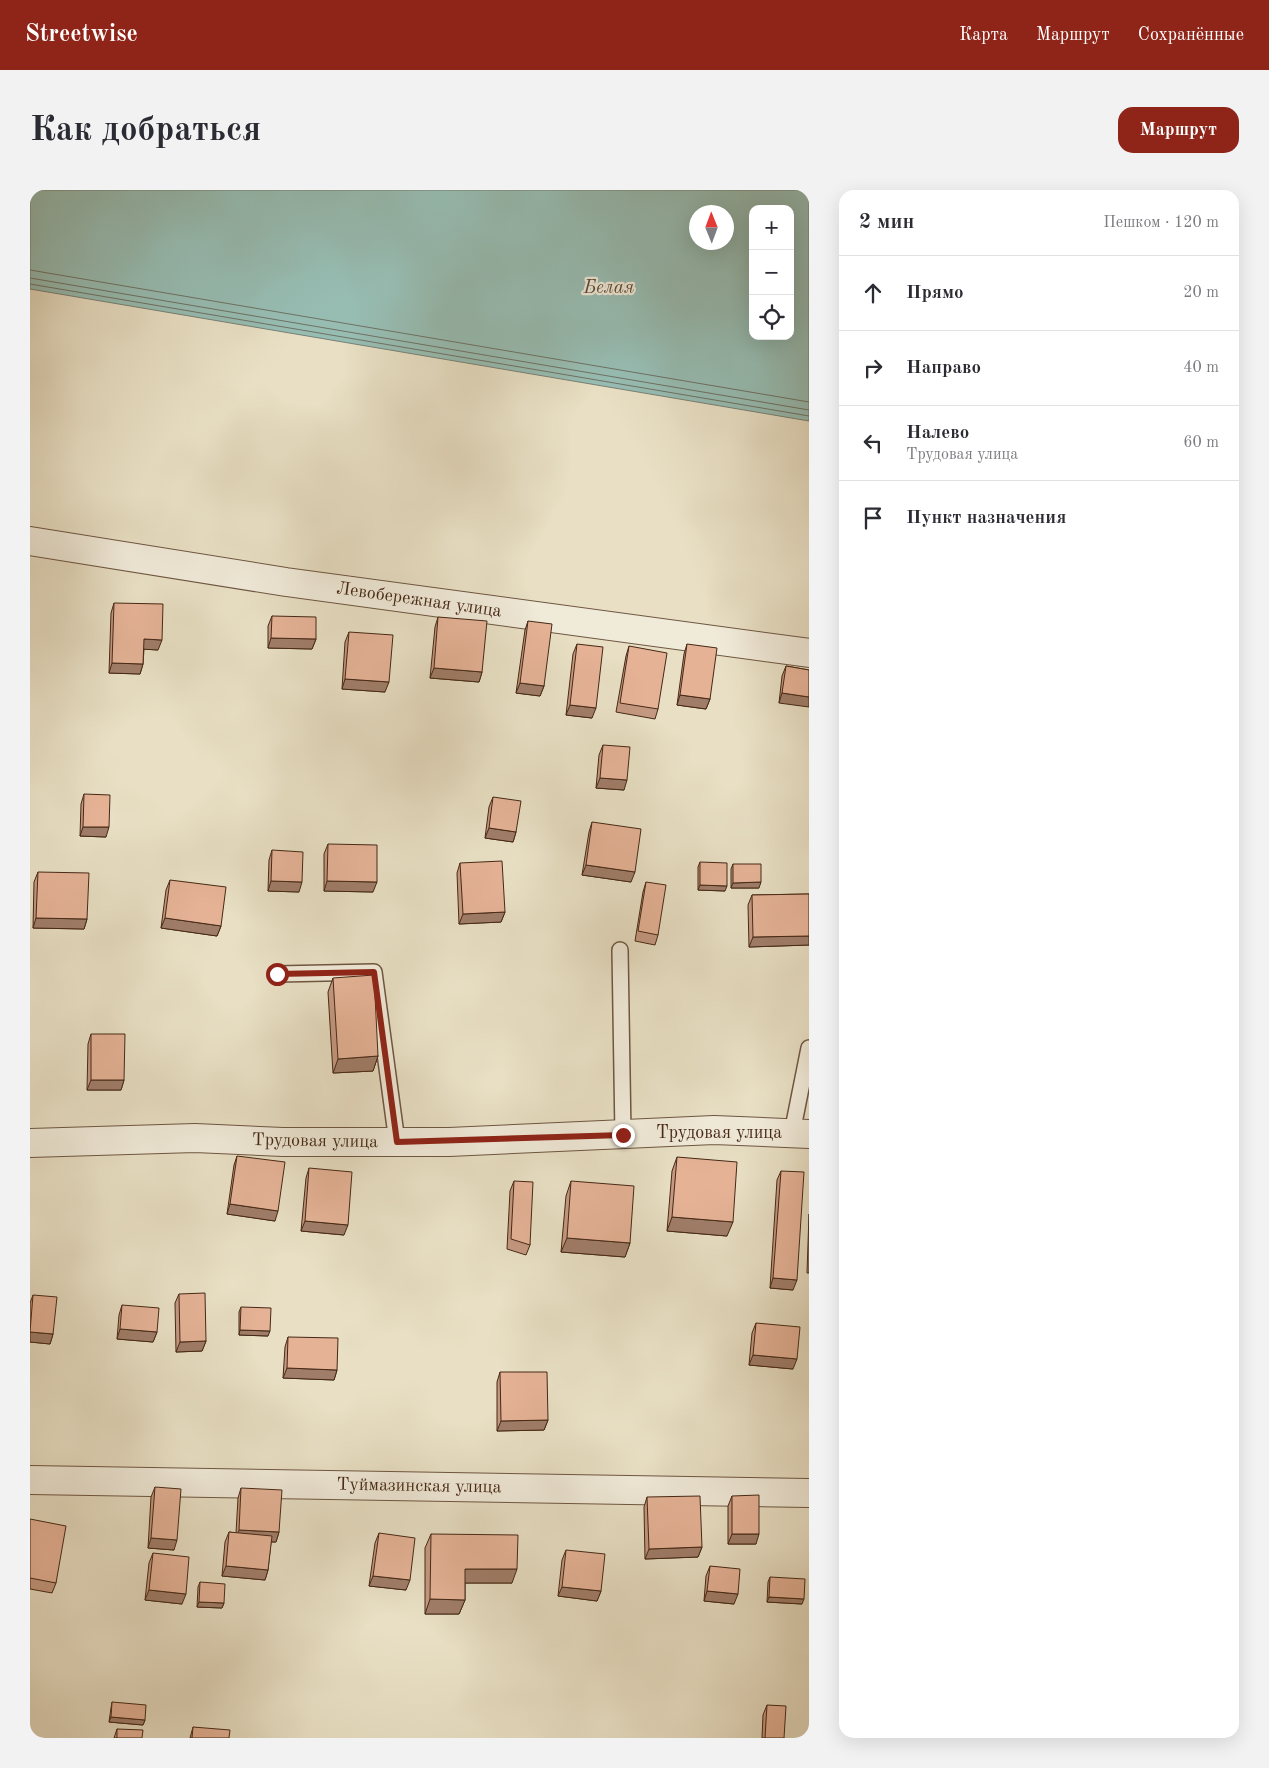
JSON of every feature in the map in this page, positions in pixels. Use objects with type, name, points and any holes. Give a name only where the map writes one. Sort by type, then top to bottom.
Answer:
[{"type":"street","name":"Левобережная улица","points":[[30,541],[286,582],[809,653]]},
{"type":"street","name":"Трудовая улица","points":[[30,1144],[195,1138],[283,1142],[397,1142],[623,1135],[714,1130],[800,1134]]},
{"type":"street","name":"Туймазинская улица","points":[[30,1480],[809,1492]]},
{"type":"lane","points":[[620,950],[623,1135]]},
{"type":"lane","points":[[277,974],[374,972],[397,1142]]},
{"type":"lane","points":[[800,1134],[809,1048]]},
{"type":"water","name":"Белая","points":[[30,190],[809,190],[809,421],[30,289]]},
{"type":"building","points":[[114,603],[163,604],[162,640],[144,639],[143,664],[112,663]]},
{"type":"building","points":[[272,616],[316,617],[316,639],[271,638]]},
{"type":"building","points":[[438,617],[487,621],[482,672],[434,668]]},
{"type":"building","points":[[528,621],[552,624],[544,686],[520,683]]},
{"type":"building","points":[[349,632],[393,635],[389,682],[345,679]]},
{"type":"building","points":[[577,644],[603,647],[596,708],[570,705]]},
{"type":"building","points":[[687,644],[717,648],[710,699],[680,695]]},
{"type":"building","points":[[629,646],[667,653],[658,709],[620,703]]},
{"type":"building","points":[[786,666],[809,670],[809,697],[782,693]]},
{"type":"building","points":[[603,745],[630,747],[627,780],[600,778]]},
{"type":"building","points":[[84,794],[110,795],[109,827],[83,827]]},
{"type":"building","points":[[493,797],[521,801],[516,832],[489,828]]},
{"type":"building","points":[[592,822],[641,829],[635,872],[586,865]]},
{"type":"building","points":[[328,844],[377,845],[377,882],[327,881]]},
{"type":"building","points":[[272,850],[303,852],[302,882],[271,881]]},
{"type":"building","points":[[502,861],[505,912],[463,914],[460,863]]},
{"type":"building","points":[[700,862],[727,863],[727,886],[700,885]]},
{"type":"building","points":[[733,864],[761,864],[761,882],[733,883]]},
{"type":"building","points":[[38,872],[89,873],[87,919],[36,918]]},
{"type":"building","points":[[170,880],[226,887],[221,926],[165,918]]},
{"type":"building","points":[[646,882],[666,885],[658,935],[638,931]]},
{"type":"building","points":[[809,894],[809,936],[753,937],[752,895]]},
{"type":"building","points":[[374,975],[378,1056],[338,1059],[333,978]]},
{"type":"building","points":[[91,1034],[125,1034],[124,1080],[91,1080]]},
{"type":"building","points":[[237,1156],[285,1162],[278,1211],[230,1204]]},
{"type":"building","points":[[677,1157],[737,1162],[733,1222],[672,1217]]},
{"type":"building","points":[[309,1168],[352,1172],[348,1225],[305,1221]]},
{"type":"building","points":[[781,1171],[804,1172],[797,1280],[773,1278]]},
{"type":"building","points":[[514,1181],[533,1182],[530,1245],[511,1239]]},
{"type":"building","points":[[571,1181],[634,1186],[630,1243],[567,1238]]},
{"type":"building","points":[[205,1293],[206,1341],[180,1342],[179,1294]]},
{"type":"building","points":[[33,1295],[57,1297],[53,1334],[30,1332]]},
{"type":"building","points":[[122,1305],[159,1308],[157,1332],[120,1329]]},
{"type":"building","points":[[241,1307],[271,1308],[270,1331],[240,1330]]},
{"type":"building","points":[[756,1323],[800,1327],[797,1359],[753,1355]]},
{"type":"building","points":[[288,1337],[338,1338],[337,1370],[287,1368]]},
{"type":"building","points":[[500,1372],[547,1372],[548,1420],[501,1421]]},
{"type":"building","points":[[155,1487],[181,1489],[177,1540],[151,1538]]},
{"type":"building","points":[[241,1488],[282,1490],[279,1532],[239,1530]]},
{"type":"building","points":[[759,1495],[759,1534],[732,1534],[732,1496]]},
{"type":"building","points":[[700,1496],[702,1547],[649,1549],[647,1497]]},
{"type":"building","points":[[30,1519],[66,1526],[56,1583],[30,1578]]},
{"type":"building","points":[[229,1532],[272,1536],[268,1570],[226,1566]]},
{"type":"building","points":[[379,1533],[415,1538],[410,1580],[373,1576]]},
{"type":"building","points":[[431,1534],[518,1535],[517,1569],[465,1569],[465,1600],[430,1599]]},
{"type":"building","points":[[566,1550],[605,1554],[601,1591],[562,1587]]},
{"type":"building","points":[[153,1553],[189,1557],[186,1594],[149,1590]]},
{"type":"building","points":[[710,1566],[740,1569],[738,1594],[707,1591]]},
{"type":"building","points":[[770,1577],[805,1579],[804,1599],[769,1597]]},
{"type":"building","points":[[200,1582],[225,1584],[224,1603],[199,1602]]},
{"type":"building","points":[[112,1702],[146,1705],[145,1720],[111,1717]]},
{"type":"building","points":[[767,1705],[786,1706],[784,1738],[765,1738]]},
{"type":"building","points":[[193,1727],[230,1730],[229,1738],[192,1738]]},
{"type":"building","points":[[117,1729],[143,1730],[142,1738],[117,1738]]},
{"type":"route","points":[[277,974],[374,972],[397,1142],[449,1142],[623,1135]]}]
